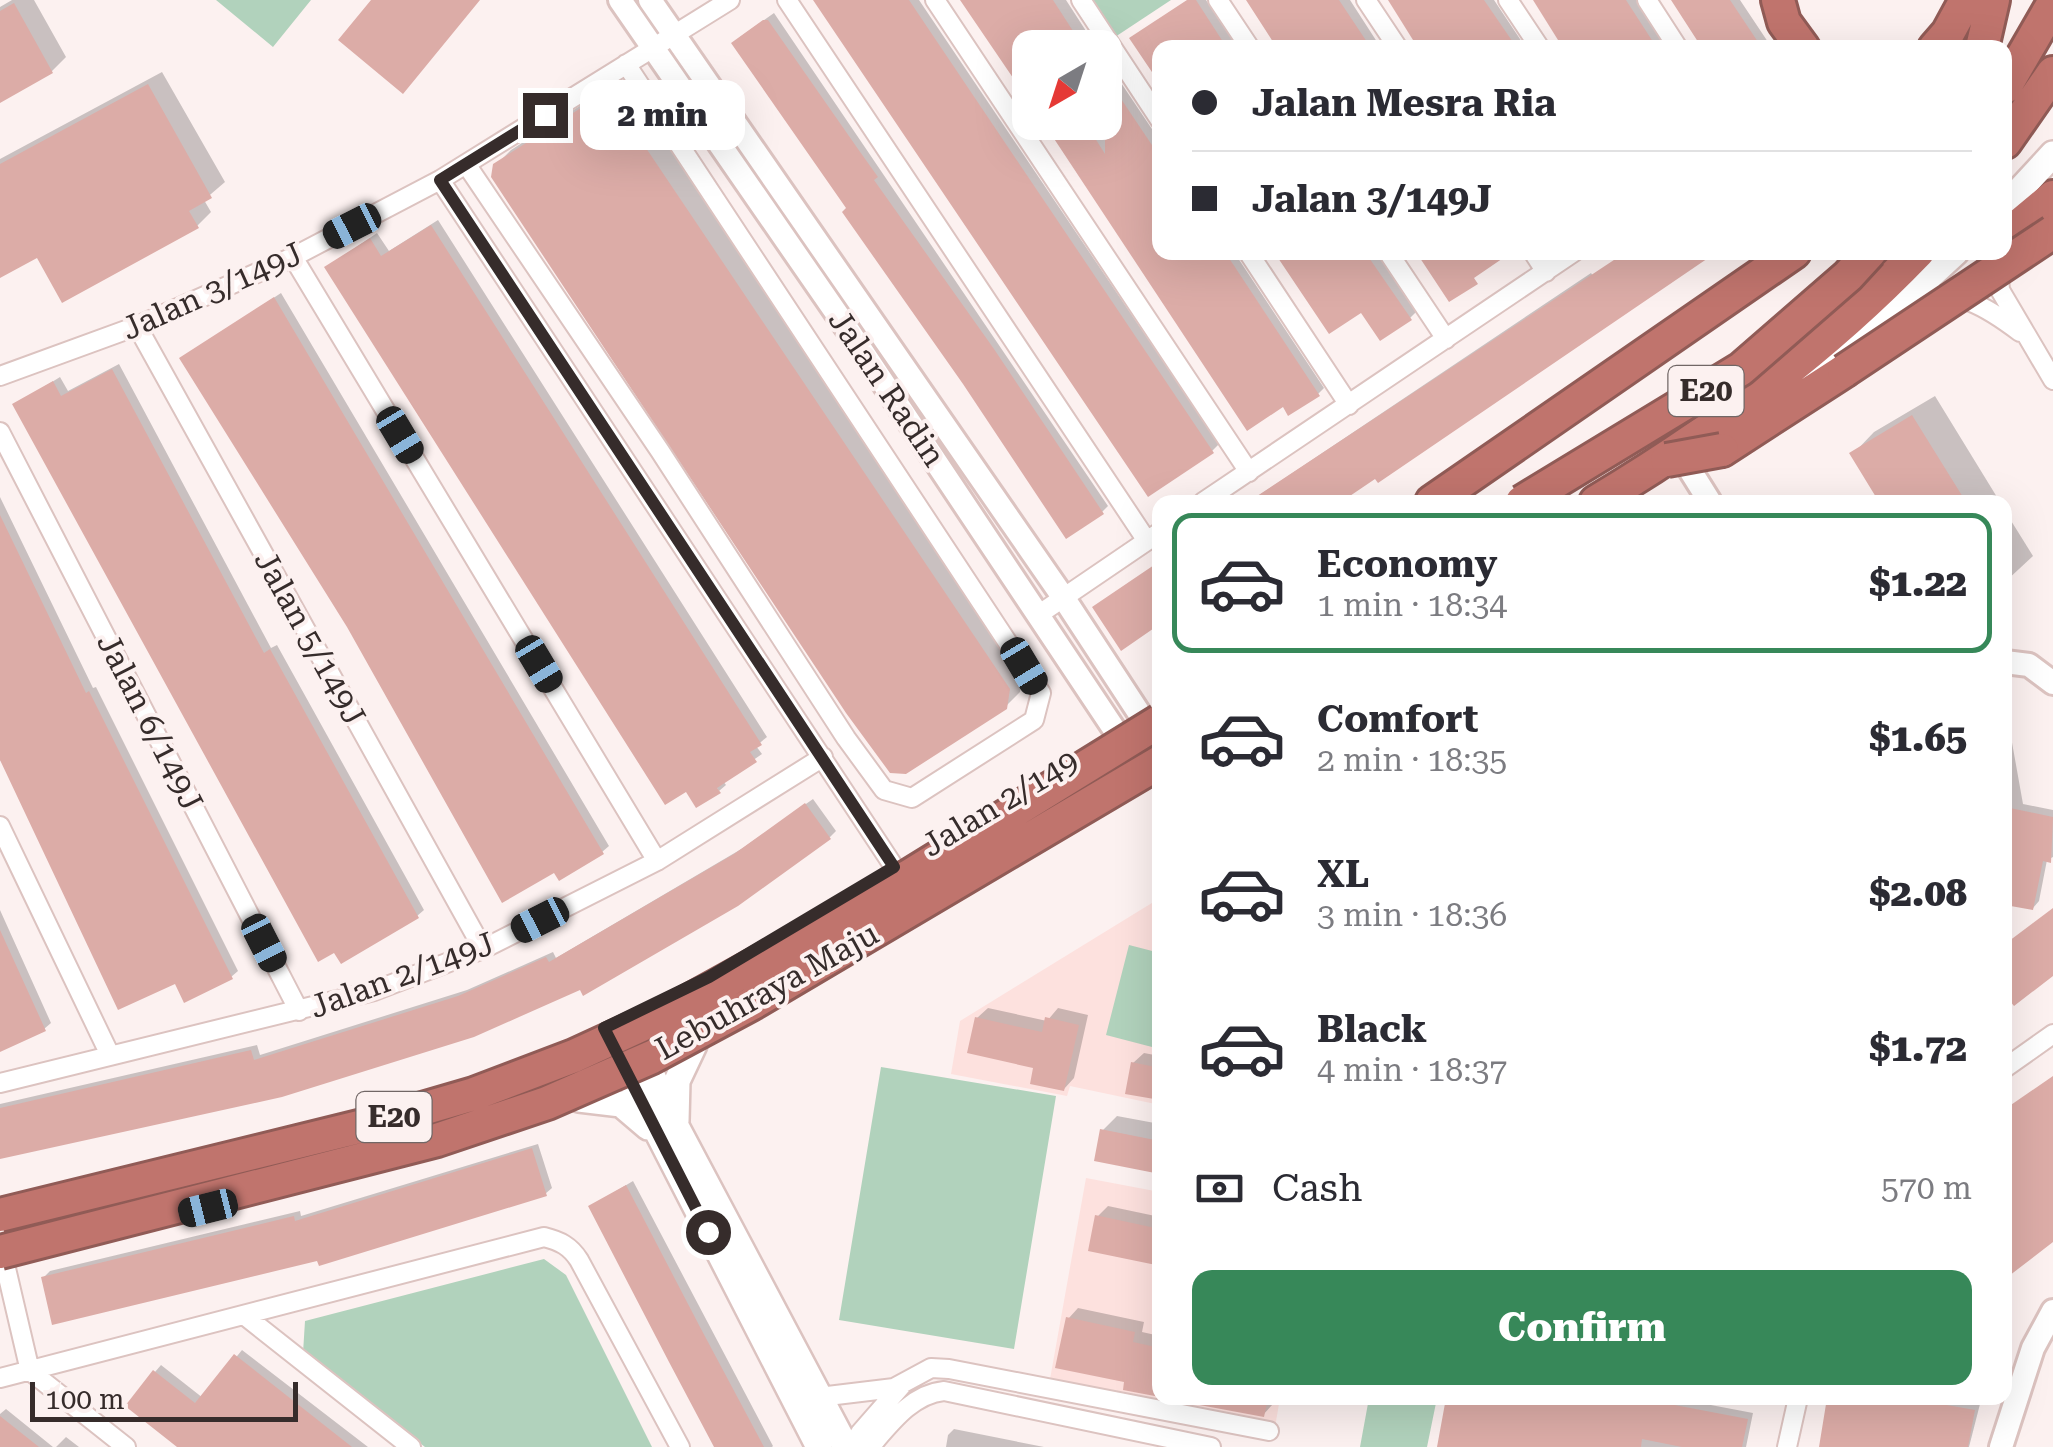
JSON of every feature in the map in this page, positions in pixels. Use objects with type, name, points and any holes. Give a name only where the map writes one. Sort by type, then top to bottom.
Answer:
[{"type":"highway","points":[[1778,0],[1784,22],[1797,40]]},
{"type":"highway","points":[[1942,40],[1966,0]]},
{"type":"highway","points":[[1984,40],[1994,0]]},
{"type":"highway","points":[[2012,75],[2053,4]]},
{"type":"highway","points":[[2012,132],[2053,73]]},
{"type":"highway","points":[[2012,231],[2053,197]]},
{"type":"highway","points":[[2012,259],[2053,232]]},
{"type":"highway","points":[[1442,495],[1782,260]]},
{"type":"highway","name":"E20","points":[[1534,495],[1741,369],[1863,260]]},
{"type":"highway","name":"E20","points":[[1611,495],[1673,457],[1792,367],[1869,303],[1910,260]]},
{"type":"highway","points":[[1844,372],[1977,260]]},
{"type":"highway","points":[[1673,457],[1722,450],[2011,260]]},
{"type":"highway","name":"Lebuhraya Maju","points":[[0,1215],[371,1124],[474,1094],[574,1056],[672,1011],[766,960],[909,876],[1152,717]]},
{"type":"highway","name":"Lebuhraya Maju","points":[[1,1253],[418,1146],[548,1103],[652,1056],[752,1004],[1152,774]]},
{"type":"main road","points":[[2012,144],[2053,98]]},
{"type":"main road","points":[[2012,200],[2053,154]]},
{"type":"main road","points":[[1526,495],[1642,433],[1714,388],[1787,340],[1887,260]]},
{"type":"main road","points":[[1673,457],[1755,410],[1864,338],[1947,260]]},
{"type":"main road","name":"Jalan 2/149","points":[[0,1202],[274,1138],[446,1090],[548,1056],[709,977],[1117,733],[1152,717]]},
{"type":"main road","name":"Jalan 2/149","points":[[1,1253],[377,1168],[579,1099],[694,1045],[924,913],[1152,774]]},
{"type":"main road","points":[[615,1023],[668,1133],[808,1399],[849,1447]]},
{"type":"main road","points":[[668,1133],[678,1081],[694,1045]]},
{"type":"main road","points":[[579,1099],[620,1104],[668,1133]]},
{"type":"main road","points":[[808,1399],[819,1447]]},
{"type":"street","name":"Jalan Radin","points":[[620,0],[664,41],[1063,597],[1152,713]]},
{"type":"street","name":"Jalan Radin","points":[[650,0],[664,41],[1038,615],[1117,733],[1152,769]]},
{"type":"street","name":"Jalan 3/149J","points":[[0,376],[137,326],[293,257],[440,180],[730,0]]},
{"type":"street","points":[[787,0],[1152,535]]},
{"type":"street","points":[[935,0],[1248,472]]},
{"type":"street","points":[[1081,0],[1152,108]]},
{"type":"street","points":[[1218,0],[1245,40]]},
{"type":"street","points":[[1366,0],[1393,40]]},
{"type":"street","points":[[1508,0],[1535,40]]},
{"type":"street","points":[[1647,0],[1673,40]]},
{"type":"street","points":[[466,164],[884,790],[912,798],[1034,720],[1041,693],[626,64]]},
{"type":"street","points":[[440,180],[924,913]]},
{"type":"street","points":[[293,257],[657,861]]},
{"type":"street","points":[[1253,260],[1349,404]]},
{"type":"street","points":[[1393,260],[1446,339]]},
{"type":"street","points":[[1538,260],[1546,272]]},
{"type":"street","points":[[1214,495],[1563,260]]},
{"type":"street","points":[[1998,260],[2000,290],[2053,380]]},
{"type":"street","points":[[1912,293],[1952,295],[1984,305],[2028,338]]},
{"type":"street","name":"Jalan 5/149J","points":[[137,326],[484,949]]},
{"type":"street","name":"Jalan 6/149J","points":[[0,432],[299,1011]]},
{"type":"street","points":[[1673,457],[1704,495]]},
{"type":"street","points":[[1038,615],[1152,537]]},
{"type":"street","points":[[2012,663],[2029,665],[2053,683]]},
{"type":"street","name":"Jalan 2/149J","points":[[0,1084],[374,991],[484,949],[657,861],[823,757]]},
{"type":"street","points":[[0,826],[110,1055]]},
{"type":"street","points":[[2012,1063],[2053,1034]]},
{"type":"street","points":[[0,1378],[544,1238],[559,1241],[580,1260],[680,1447]]},
{"type":"street","points":[[1,1253],[30,1371],[126,1447]]},
{"type":"street","points":[[2001,1447],[2033,1348],[2053,1310]]},
{"type":"street","points":[[244,1315],[410,1447]]},
{"type":"street","points":[[808,1399],[883,1390],[931,1368],[949,1369],[1269,1431]]},
{"type":"street","points":[[849,1447],[906,1381]]},
{"type":"street","points":[[870,1447],[918,1399],[929,1392],[944,1391],[1211,1447]]},
{"type":"street","points":[[1787,1447],[1796,1405]]},
{"type":"street","points":[[888,1425],[896,1447]]},
{"type":"shaded area","points":[[1152,903],[1152,1103],[1070,1086],[1067,1096],[951,1074],[960,1021]]},
{"type":"shaded area","points":[[1086,1178],[1152,1190],[1152,1405],[1279,1405],[1273,1439],[1047,1396]]},
{"type":"green space","points":[[216,0],[311,0],[273,47]]},
{"type":"green space","points":[[1090,0],[1171,0],[1122,32],[1110,30]]},
{"type":"green space","points":[[1129,945],[1152,951],[1152,1047],[1106,1035]]},
{"type":"green space","points":[[881,1067],[1056,1096],[1014,1349],[839,1320]]},
{"type":"green space","points":[[544,1259],[566,1275],[652,1447],[425,1447],[303,1353],[305,1321]]},
{"type":"green space","points":[[1368,1405],[1436,1405],[1427,1447],[1360,1447]]},
{"type":"building","points":[[371,0],[480,0],[403,94],[338,40]]},
{"type":"building","points":[[813,0],[909,0],[1214,453],[1148,497]]},
{"type":"building","points":[[960,0],[1053,0],[1072,30],[1012,30],[1012,77]]},
{"type":"building","points":[[1187,0],[1196,0],[1222,40],[1152,40],[1152,72],[1129,38]]},
{"type":"building","points":[[1246,0],[1339,0],[1366,40],[1272,40]]},
{"type":"building","points":[[1388,0],[1484,0],[1512,40],[1413,40]]},
{"type":"building","points":[[1533,0],[1626,0],[1652,40],[1558,40]]},
{"type":"building","points":[[1671,0],[1730,0],[1757,40],[1697,40]]},
{"type":"building","points":[[14,3],[53,73],[0,103],[0,11]]},
{"type":"building","points":[[768,20],[878,177],[874,180],[1104,514],[1066,539],[731,43]]},
{"type":"building","points":[[148,84],[212,198],[189,211],[199,228],[62,303],[37,258],[0,278],[0,164]]},
{"type":"building","points":[[598,97],[613,99],[1010,689],[1007,709],[906,774],[890,773],[846,713],[491,177],[493,164]]},
{"type":"building","points":[[1122,100],[1152,145],[1152,260],[1230,260],[1320,396],[1288,416],[1283,407],[1247,431],[1055,140],[1096,140],[1105,154],[1105,140],[1122,140]]},
{"type":"building","points":[[431,225],[762,745],[750,752],[757,762],[717,788],[721,793],[696,808],[686,792],[665,805],[324,267],[370,238],[381,256]]},
{"type":"building","points":[[1279,260],[1371,260],[1412,320],[1380,341],[1361,313],[1329,334]]},
{"type":"building","points":[[1421,260],[1500,260],[1474,278],[1478,284],[1449,302]]},
{"type":"building","points":[[1614,260],[1705,260],[1378,483],[1375,479],[1351,495],[1259,495]]},
{"type":"building","points":[[274,297],[604,854],[559,881],[554,873],[502,903],[347,627],[179,358]]},
{"type":"building","points":[[112,369],[264,653],[270,649],[419,918],[341,964],[334,953],[318,962],[12,404],[53,381],[61,396]]},
{"type":"building","points":[[1912,415],[1962,495],[1875,495],[1849,453]]},
{"type":"building","points":[[0,515],[86,693],[89,691],[233,979],[184,1003],[175,984],[118,1010],[0,760]]},
{"type":"building","points":[[1152,566],[1152,630],[1121,651],[1092,607]]},
{"type":"building","points":[[805,803],[831,839],[738,906],[583,996],[580,990],[474,1037],[282,1097],[0,1159],[0,1108],[251,1050],[254,1060],[458,996],[546,957],[549,962],[734,854]]},
{"type":"building","points":[[2012,808],[2053,817],[2051,863],[2043,861],[2033,910],[2012,906]]},
{"type":"building","points":[[2053,908],[2053,976],[2014,1006],[2012,1004],[2012,939]]},
{"type":"building","points":[[0,930],[46,1031],[0,1052]]},
{"type":"building","points":[[975,1017],[1042,1032],[1045,1017],[1079,1025],[1064,1091],[1030,1084],[1033,1068],[967,1053]]},
{"type":"building","points":[[1131,1062],[1152,1066],[1152,1099],[1125,1094]]},
{"type":"building","points":[[2053,1076],[2053,1242],[2012,1274],[2012,1104]]},
{"type":"building","points":[[1100,1129],[1152,1139],[1152,1172],[1094,1161]]},
{"type":"building","points":[[532,1148],[547,1196],[319,1266],[317,1261],[52,1325],[41,1277],[294,1216],[295,1221]]},
{"type":"building","points":[[626,1185],[764,1447],[714,1447],[669,1362],[588,1206]]},
{"type":"building","points":[[1095,1215],[1152,1227],[1152,1264],[1088,1251]]},
{"type":"building","points":[[1066,1317],[1135,1332],[1133,1342],[1152,1346],[1152,1395],[1123,1390],[1124,1382],[1055,1368]]},
{"type":"building","points":[[234,1354],[352,1447],[177,1447],[125,1406],[153,1370],[195,1403]]},
{"type":"building","points":[[1200,1405],[1267,1405],[1264,1417]]},
{"type":"building","points":[[1445,1405],[1675,1405],[1748,1419],[1742,1447],[1682,1447],[1642,1439],[1641,1447],[1437,1447]]},
{"type":"building","points":[[1826,1405],[1947,1405],[1975,1410],[1968,1447],[1819,1447]]},
{"type":"building","points":[[0,1416],[39,1447],[0,1447]]},
{"type":"route","points":[[545,115],[440,180],[894,867],[709,977],[604,1028],[708,1232]]}]
